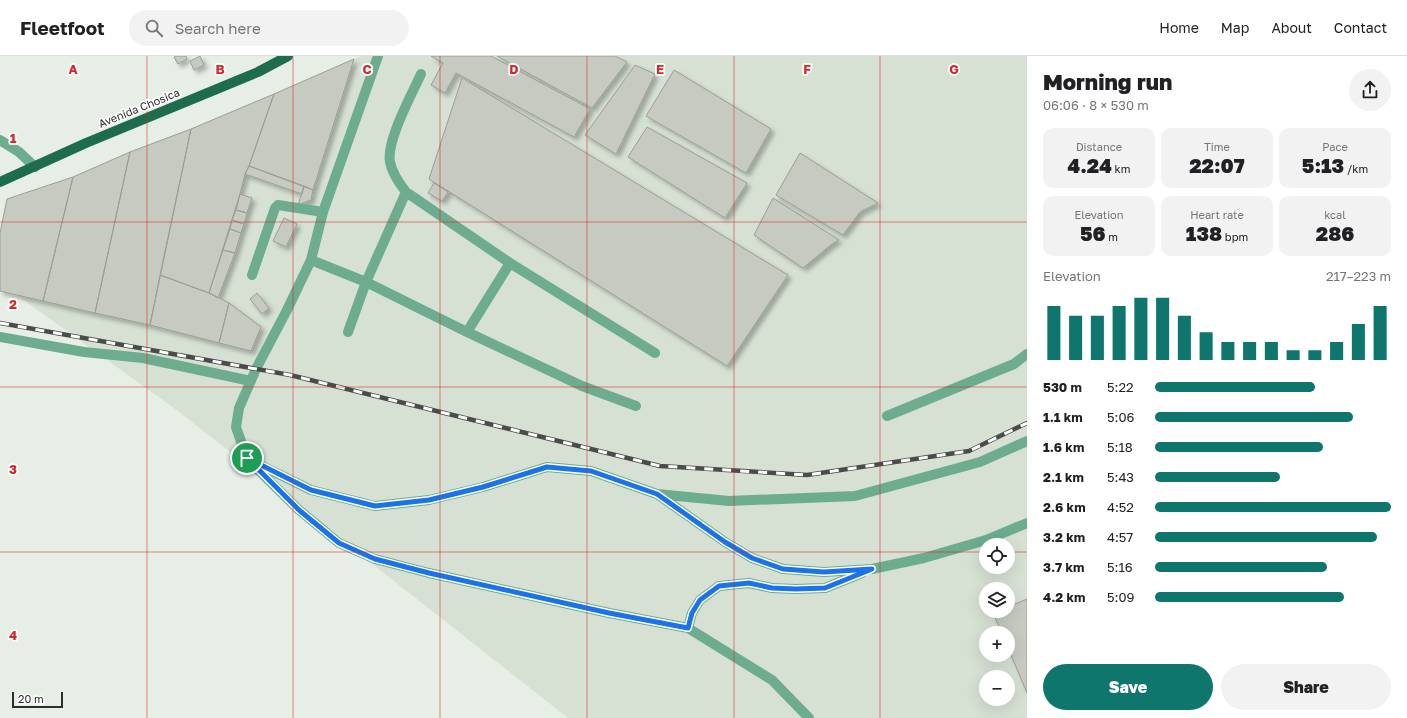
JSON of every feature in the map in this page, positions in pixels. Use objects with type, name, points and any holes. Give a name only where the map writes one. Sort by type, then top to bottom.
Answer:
[{"type":"main road","name":"Avenida Chosica","points":[[0,182],[86,143],[258,72],[288,56]]},
{"type":"street","points":[[378,56],[324,212],[310,260],[287,310],[256,369],[240,408],[236,427],[247,458],[299,510],[339,543],[375,559],[429,573],[609,613],[688,628],[772,680],[809,718]]},
{"type":"street","points":[[421,74],[394,134],[390,149],[390,161],[396,177],[406,192],[510,263],[655,353]]},
{"type":"street","points":[[0,140],[19,152],[35,167]]},
{"type":"street","points":[[348,332],[366,282],[406,192]]},
{"type":"street","points":[[252,275],[275,208],[278,205],[324,212]]},
{"type":"street","points":[[310,260],[366,282],[467,332],[582,386],[636,406]]},
{"type":"street","points":[[467,332],[510,263]]},
{"type":"street","points":[[0,337],[84,352],[143,358],[251,381]]},
{"type":"street","points":[[887,416],[1014,364],[1027,354]]},
{"type":"street","points":[[247,458],[311,490],[375,506],[429,500],[483,487],[547,467],[591,471],[657,494],[729,501],[855,496],[980,462],[1027,440]]},
{"type":"street","points":[[657,494],[725,542],[752,558],[783,569],[824,572],[872,569],[924,558],[986,540],[1027,523]]},
{"type":"street","points":[[688,628],[692,613],[700,600],[719,586],[749,583],[772,588],[825,588],[872,569]]},
{"type":"shaded area","points":[[361,56],[1027,56],[1027,718],[568,718],[178,411],[0,283],[20,216]]},
{"type":"building","points":[[186,56],[187,59],[178,64],[174,57]]},
{"type":"building","points":[[200,56],[204,65],[194,70],[190,61]]},
{"type":"building","points":[[431,56],[491,56],[590,109],[574,137],[456,73],[445,93],[431,85],[443,63]]},
{"type":"building","points":[[497,56],[615,56],[627,62],[592,108]]},
{"type":"building","points":[[354,59],[313,190],[249,166],[274,94]]},
{"type":"building","points":[[635,65],[655,74],[616,154],[585,135]]},
{"type":"building","points":[[674,70],[771,129],[746,173],[646,116]]},
{"type":"building","points":[[462,78],[788,275],[727,366],[429,179]]},
{"type":"building","points":[[274,94],[245,174],[209,293],[160,275],[191,129]]},
{"type":"building","points":[[647,127],[747,183],[725,218],[628,157]]},
{"type":"building","points":[[191,129],[150,325],[95,313],[130,152]]},
{"type":"building","points":[[130,152],[95,313],[43,301],[73,177]]},
{"type":"building","points":[[800,153],[878,203],[860,212],[843,235],[776,195]]},
{"type":"building","points":[[249,166],[304,186],[302,194],[245,174]]},
{"type":"building","points":[[73,177],[43,301],[0,291],[0,233],[7,199]]},
{"type":"building","points":[[434,183],[448,192],[442,201],[428,193]]},
{"type":"building","points":[[304,186],[313,190],[311,200],[298,205]]},
{"type":"building","points":[[240,194],[252,198],[247,213],[236,210]]},
{"type":"building","points":[[773,198],[839,240],[803,268],[754,235]]},
{"type":"building","points":[[236,210],[247,213],[244,224],[232,220]]},
{"type":"building","points":[[284,218],[297,224],[286,247],[273,241]]},
{"type":"building","points":[[232,220],[244,224],[241,233],[230,229]]},
{"type":"building","points":[[230,229],[241,233],[235,253],[223,250]]},
{"type":"building","points":[[223,250],[235,253],[218,298],[209,293]]},
{"type":"building","points":[[160,275],[209,293],[229,303],[219,343],[150,325]]},
{"type":"building","points":[[257,293],[269,308],[262,314],[250,299]]},
{"type":"building","points":[[229,303],[261,327],[251,351],[219,343]]},
{"type":"building","points":[[1027,599],[1027,693],[1014,662],[1015,626],[999,626],[995,618],[1015,618],[1015,604]]},
{"type":"railway","points":[[0,323],[290,375],[660,466],[807,475],[969,451],[1027,423]]},
{"type":"route","points":[[247,458],[311,490],[375,506],[429,500],[483,487],[547,467],[591,471],[657,494],[725,542],[752,558],[783,569],[824,572],[872,569],[825,588],[772,588],[749,583],[719,586],[700,600],[692,613],[688,628],[609,613],[429,573],[375,559],[339,543],[299,510],[247,458]]}]
